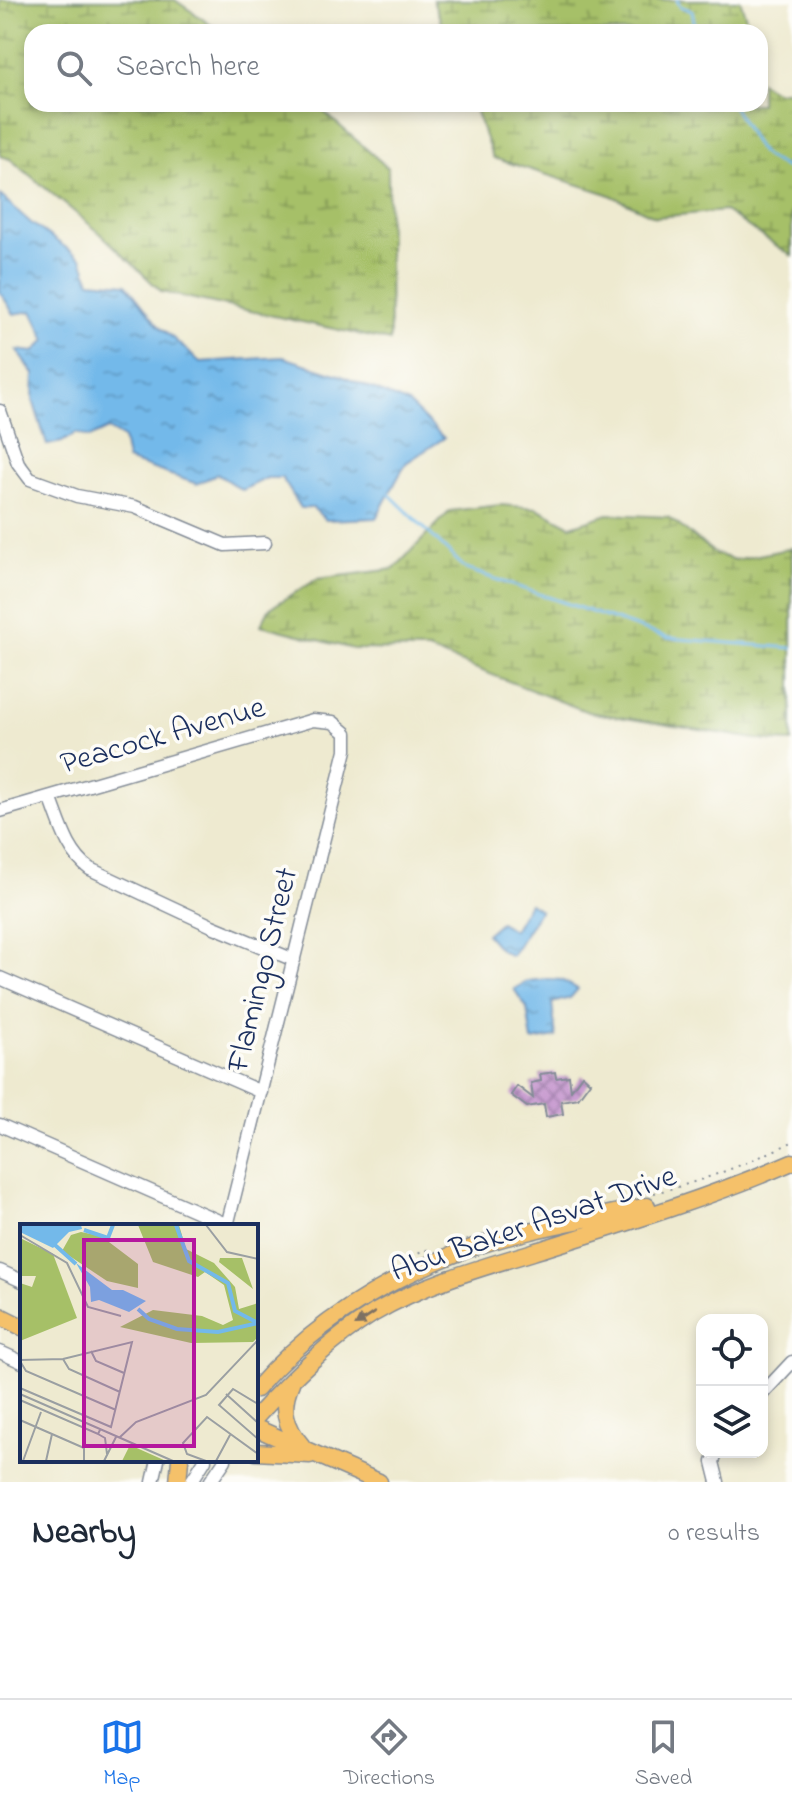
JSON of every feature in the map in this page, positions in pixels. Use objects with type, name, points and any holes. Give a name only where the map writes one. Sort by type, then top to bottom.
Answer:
[{"type":"main road","name":"Abu Baker Asvat Drive","points":[[258,1415],[295,1374],[364,1320],[430,1286],[727,1188],[792,1162]]},
{"type":"main road","name":"Abu Baker Asvat Drive","points":[[258,1386],[300,1345],[340,1314],[400,1278],[446,1258],[499,1240],[727,1188]]},
{"type":"main road","points":[[0,1316],[20,1326]]},
{"type":"main road","points":[[295,1374],[285,1395],[285,1414],[289,1429],[310,1452]]},
{"type":"main road","points":[[258,1429],[379,1482]]},
{"type":"main road","points":[[258,1452],[285,1455],[310,1452]]},
{"type":"main road","points":[[176,1482],[180,1462]]},
{"type":"street","points":[[0,411],[18,463],[30,479],[77,496],[135,507],[225,545],[265,543]]},
{"type":"street","name":"Peacock Avenue","points":[[0,811],[313,720],[323,720],[341,727]]},
{"type":"street","name":"Flamingo Street","points":[[228,1224],[346,750],[346,733],[341,727]]},
{"type":"street","points":[[50,797],[72,850],[79,861],[90,869],[294,960]]},
{"type":"street","points":[[0,978],[261,1092]]},
{"type":"street","points":[[0,1125],[223,1224]]},
{"type":"street","points":[[0,1271],[20,1280]]},
{"type":"street","points":[[0,1352],[20,1361]]},
{"type":"street","points":[[768,1388],[792,1362]]},
{"type":"street","points":[[714,1458],[718,1482]]},
{"type":"street","points":[[191,1482],[204,1462]]},
{"type":"street","points":[[210,1482],[224,1462]]},
{"type":"street","points":[[154,1478],[176,1482]]},
{"type":"green space","points":[[0,0],[175,0],[210,24],[24,24],[24,112],[324,112],[388,168],[390,341],[162,292],[100,233],[10,159],[0,156]]},
{"type":"green space","points":[[433,0],[740,0],[748,23],[747,24],[442,24]]},
{"type":"green space","points":[[768,87],[777,92],[792,90],[792,256],[725,211],[656,217],[608,194],[493,158],[476,112],[768,112]]},
{"type":"green space","points":[[500,505],[537,508],[571,526],[608,514],[668,517],[716,554],[735,560],[792,548],[792,742],[768,741],[588,712],[428,650],[353,649],[261,625],[269,609],[317,579],[394,569],[450,511]]},
{"type":"water","points":[[0,195],[31,223],[82,259],[90,281],[126,284],[158,325],[200,362],[283,357],[339,375],[409,404],[444,438],[406,463],[376,518],[326,520],[313,508],[301,508],[282,478],[267,478],[242,490],[217,474],[197,484],[127,460],[123,438],[108,429],[89,438],[76,433],[62,442],[47,445],[33,400],[34,374],[17,350],[34,352],[46,340],[32,311],[14,314],[0,292]]},
{"type":"water","points":[[529,903],[540,910],[511,956],[499,949],[486,934],[500,922],[513,930]]},
{"type":"water","points":[[561,980],[578,989],[570,998],[552,1003],[556,1037],[532,1041],[527,1008],[514,989],[528,981]]},
{"type":"building","points":[[555,1072],[556,1078],[569,1076],[571,1090],[582,1075],[590,1082],[578,1098],[561,1101],[563,1114],[546,1117],[544,1104],[527,1107],[511,1095],[517,1086],[533,1098],[531,1083],[541,1081],[540,1074]]},
{"type":"waterway","points":[[677,0],[680,6],[692,11],[695,24]]},
{"type":"waterway","points":[[737,112],[757,148],[766,157],[792,171]]},
{"type":"waterway","points":[[387,492],[466,569],[668,638],[792,648]]}]
